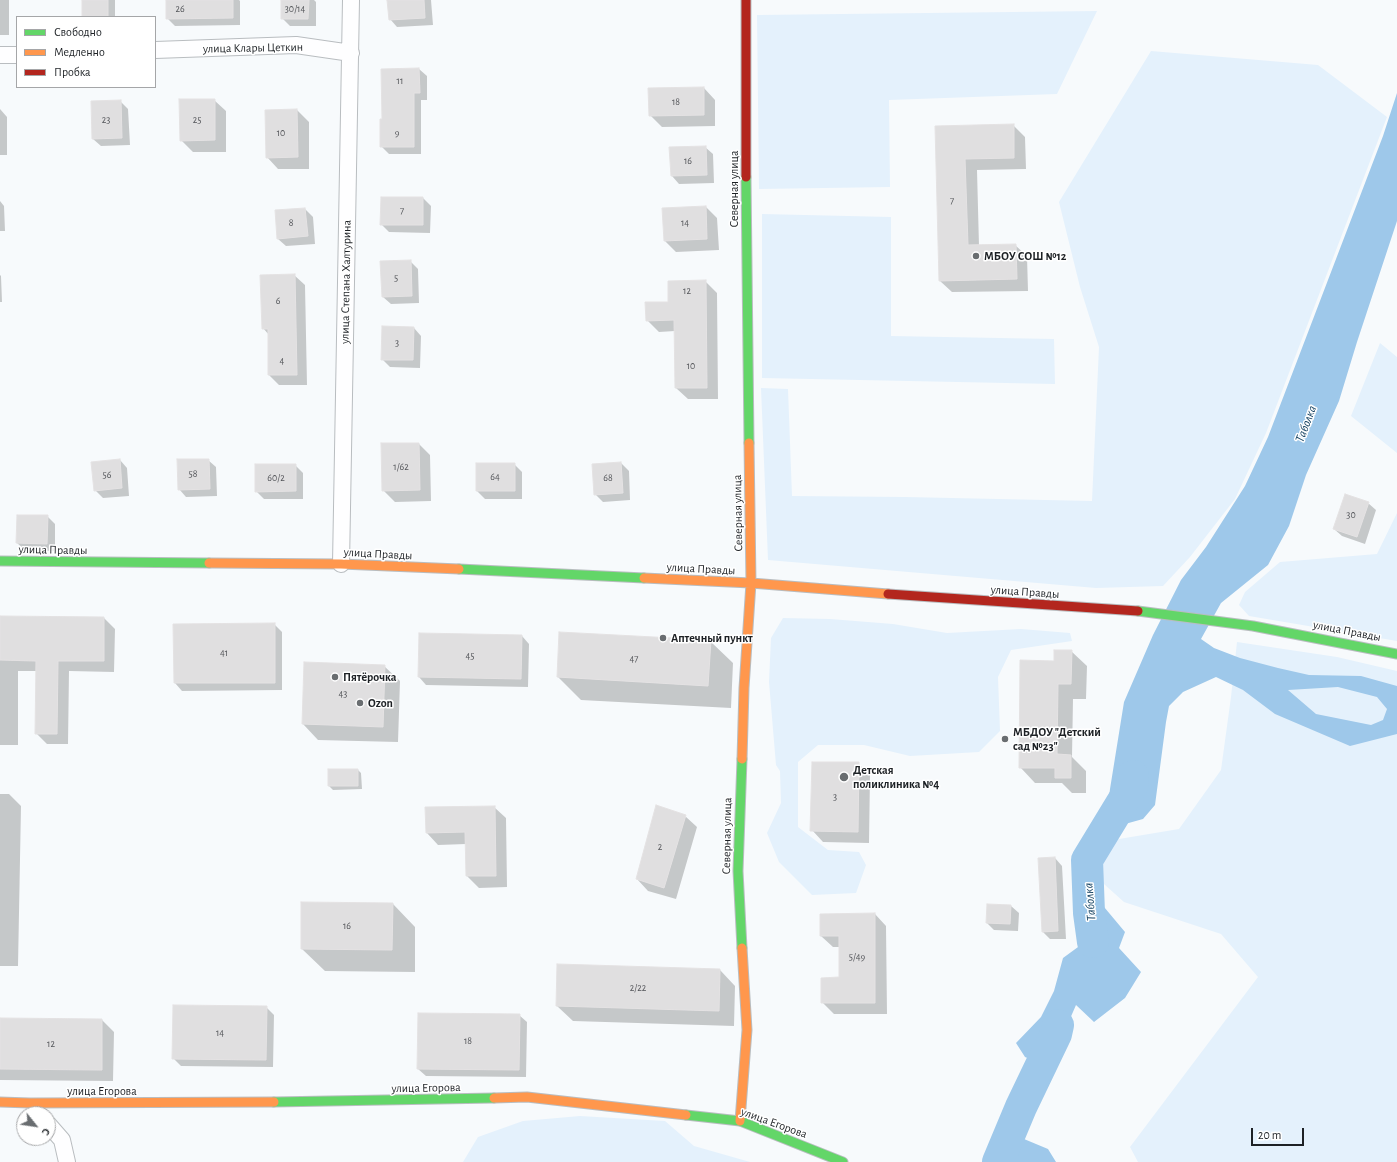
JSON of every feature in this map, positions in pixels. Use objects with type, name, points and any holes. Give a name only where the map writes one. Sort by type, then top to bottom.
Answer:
[{"type":"street","name":"улица Степана Халтурина","points":[[341,564],[351,0]]},
{"type":"street","name":"Северная улица","points":[[740,1120],[747,1030],[738,871],[744,688],[751,583],[746,197],[746,0]]},
{"type":"street","name":"улица Клары Цеткин","points":[[156,50],[296,45],[350,53]]},
{"type":"street","points":[[0,56],[16,55]]},
{"type":"street","name":"улица Правды","points":[[0,561],[341,564],[751,583],[1152,612],[1253,626],[1397,654]]},
{"type":"street","name":"улица Егорова","points":[[56,1108],[527,1097],[740,1120],[843,1162]]},
{"type":"street","name":"улица Егорова","points":[[0,1102],[23,1106]]},
{"type":"street","points":[[56,1133],[62,1140],[67,1162]]},
{"type":"shaded area","points":[[1097,11],[1057,94],[889,100],[890,187],[759,189],[757,15]]},
{"type":"shaded area","points":[[1151,51],[1318,65],[1387,117],[1266,433],[1235,499],[1190,557],[1163,586],[1096,588],[768,560],[761,388],[788,389],[792,496],[1092,501],[1099,347],[1080,287],[1059,202]]},
{"type":"shaded area","points":[[762,214],[891,217],[891,336],[1054,339],[1055,384],[762,378]]},
{"type":"shaded area","points":[[1380,343],[1397,357],[1397,453],[1351,416]]},
{"type":"shaded area","points":[[1397,513],[1397,641],[1249,616],[1239,605],[1245,592],[1280,562],[1377,554]]},
{"type":"shaded area","points":[[783,618],[830,619],[893,624],[947,633],[1021,629],[1070,633],[1072,641],[1011,650],[998,677],[1000,731],[979,752],[910,756],[864,745],[818,745],[798,762],[798,827],[828,850],[859,852],[866,865],[856,893],[812,895],[779,862],[767,833],[781,803],[780,771],[776,765],[769,682],[771,638]]},
{"type":"shaded area","points":[[1237,642],[1337,657],[1397,671],[1397,1162],[1138,1162],[1130,1147],[1258,977],[1221,934],[1124,902],[1095,876],[1113,840],[1179,829],[1221,770]]},
{"type":"shaded area","points":[[580,1116],[665,1121],[694,1146],[750,1162],[463,1162],[478,1137],[523,1121]]},
{"type":"water","points":[[1397,93],[1397,221],[1339,401],[1306,475],[1289,526],[1268,565],[1221,603],[1201,639],[1214,648],[1240,658],[1278,668],[1309,675],[1361,676],[1397,686],[1397,734],[1350,746],[1275,714],[1243,690],[1216,677],[1183,692],[1169,706],[1155,805],[1143,819],[1125,824],[1108,808],[1124,702],[1153,635],[1181,580],[1206,547],[1245,486],[1268,437],[1383,136]],"holes":[[[1338,687],[1377,697],[1387,709],[1383,720],[1371,725],[1316,714],[1288,690]]]},
{"type":"water","points":[[1094,895],[1125,932],[1119,948],[1141,972],[1125,998],[1094,1022],[1076,1005],[1056,1051],[1041,1064],[1025,1057],[1016,1043],[1041,1017],[1054,991],[1063,958],[1089,939],[1084,901]]},
{"type":"water","points":[[1024,1139],[1048,1149],[1056,1162],[995,1162],[991,1156],[998,1142]]},
{"type":"building","points":[[82,0],[108,0],[108,16],[82,16]]},
{"type":"building","points":[[166,0],[233,0],[233,18],[166,19]]},
{"type":"building","points":[[281,0],[309,0],[308,19],[281,19]]},
{"type":"building","points":[[387,0],[424,0],[425,18],[389,20]]},
{"type":"building","points":[[419,68],[420,93],[414,93],[414,147],[380,147],[380,119],[382,119],[381,69]]},
{"type":"building","points":[[704,87],[704,115],[649,116],[648,88]]},
{"type":"building","points":[[179,99],[215,99],[215,140],[180,141]]},
{"type":"building","points":[[121,100],[122,138],[92,139],[91,101]]},
{"type":"building","points":[[297,109],[298,157],[266,158],[265,110]]},
{"type":"building","points":[[1014,124],[1014,158],[965,159],[968,245],[1016,244],[1017,279],[939,281],[935,126]]},
{"type":"building","points":[[706,146],[707,175],[671,176],[669,147]]},
{"type":"building","points":[[381,197],[423,197],[423,225],[380,225]]},
{"type":"building","points":[[706,206],[707,239],[664,241],[662,208]]},
{"type":"building","points":[[305,208],[308,236],[277,239],[275,210]]},
{"type":"building","points":[[411,260],[412,296],[382,297],[380,261]]},
{"type":"building","points":[[295,274],[297,375],[268,375],[268,329],[262,329],[260,275]]},
{"type":"building","points":[[706,280],[707,388],[675,388],[674,320],[646,321],[645,302],[668,302],[668,281]]},
{"type":"building","points":[[382,326],[414,327],[413,360],[381,360]]},
{"type":"building","points":[[381,443],[419,443],[420,490],[382,491]]},
{"type":"building","points":[[120,459],[122,488],[94,491],[91,462]]},
{"type":"building","points":[[177,459],[209,459],[210,489],[178,490]]},
{"type":"building","points":[[621,462],[623,493],[594,495],[592,464]]},
{"type":"building","points":[[476,463],[515,463],[515,491],[476,491]]},
{"type":"building","points":[[255,464],[296,464],[296,491],[255,492]]},
{"type":"building","points":[[1345,494],[1369,502],[1357,537],[1333,529]]},
{"type":"building","points":[[17,515],[48,515],[47,544],[16,543]]},
{"type":"building","points":[[0,616],[104,617],[104,661],[58,661],[57,734],[35,734],[36,661],[0,660]]},
{"type":"building","points":[[275,623],[275,683],[174,683],[173,624]]},
{"type":"building","points":[[559,632],[711,640],[708,686],[557,677]]},
{"type":"building","points":[[419,633],[522,635],[521,679],[418,677]]},
{"type":"building","points":[[1054,650],[1072,650],[1071,684],[1058,684],[1057,754],[1071,755],[1071,778],[1055,778],[1055,768],[1019,768],[1020,660],[1054,661]]},
{"type":"building","points":[[304,662],[385,665],[383,727],[302,724]]},
{"type":"building","points":[[812,762],[859,762],[858,832],[810,831]]},
{"type":"building","points":[[328,769],[358,769],[358,786],[328,786]]},
{"type":"building","points":[[656,805],[686,815],[664,888],[636,879]]},
{"type":"building","points":[[495,806],[496,876],[466,876],[465,832],[426,833],[425,807]]},
{"type":"building","points":[[1055,857],[1058,931],[1042,932],[1038,858]]},
{"type":"building","points":[[301,902],[393,903],[392,950],[301,949]]},
{"type":"building","points":[[987,904],[1011,905],[1010,924],[986,923]]},
{"type":"building","points":[[875,913],[875,1003],[821,1003],[821,978],[839,977],[839,936],[820,936],[820,914]]},
{"type":"building","points":[[557,964],[720,969],[719,1011],[556,1006]]},
{"type":"building","points":[[173,1005],[267,1006],[266,1060],[172,1059]]},
{"type":"building","points":[[418,1013],[520,1014],[519,1070],[417,1069]]},
{"type":"building","points":[[0,1018],[102,1019],[102,1070],[0,1069]]},
{"type":"waterway","name":"Таболка","points":[[1093,942],[1089,913],[1087,860],[1132,786],[1133,776]]},
{"type":"waterway","name":"Таболка","points":[[998,1162],[1021,1107],[1056,1034],[1058,1025]]},
{"type":"traffic: fast","points":[[746,177],[749,443]]},
{"type":"traffic: fast","points":[[0,561],[209,563]]},
{"type":"traffic: fast","points":[[459,569],[644,578]]},
{"type":"traffic: fast","points":[[1138,611],[1253,626],[1397,654]]},
{"type":"traffic: fast","points":[[742,759],[738,871],[742,948]]},
{"type":"traffic: fast","points":[[274,1102],[494,1098]]},
{"type":"traffic: fast","points":[[686,1115],[740,1121],[843,1162]]},
{"type":"traffic: slow","points":[[742,759],[744,688],[751,583],[749,443]]},
{"type":"traffic: slow","points":[[209,563],[341,564],[459,569]]},
{"type":"traffic: slow","points":[[644,578],[751,583],[888,594]]},
{"type":"traffic: slow","points":[[740,1121],[747,1030],[742,948]]},
{"type":"traffic: slow","points":[[494,1098],[527,1097],[686,1115]]},
{"type":"traffic: slow","points":[[0,1102],[274,1102]]},
{"type":"traffic: jam","points":[[746,0],[746,177]]},
{"type":"traffic: jam","points":[[888,594],[1138,611]]},
{"type":"place","name":"МБОУ СОШ №12","points":[[976,256]]},
{"type":"place","name":"Аптечный пункт","points":[[663,638]]},
{"type":"place","name":"Пятёрочка","points":[[335,677]]},
{"type":"place","name":"Ozon","points":[[360,703]]},
{"type":"place","name":"МБДОУ \"Детский сад №23\"","points":[[1005,739]]},
{"type":"place","name":"Детская поликлиника №4","points":[[844,777]]}]
